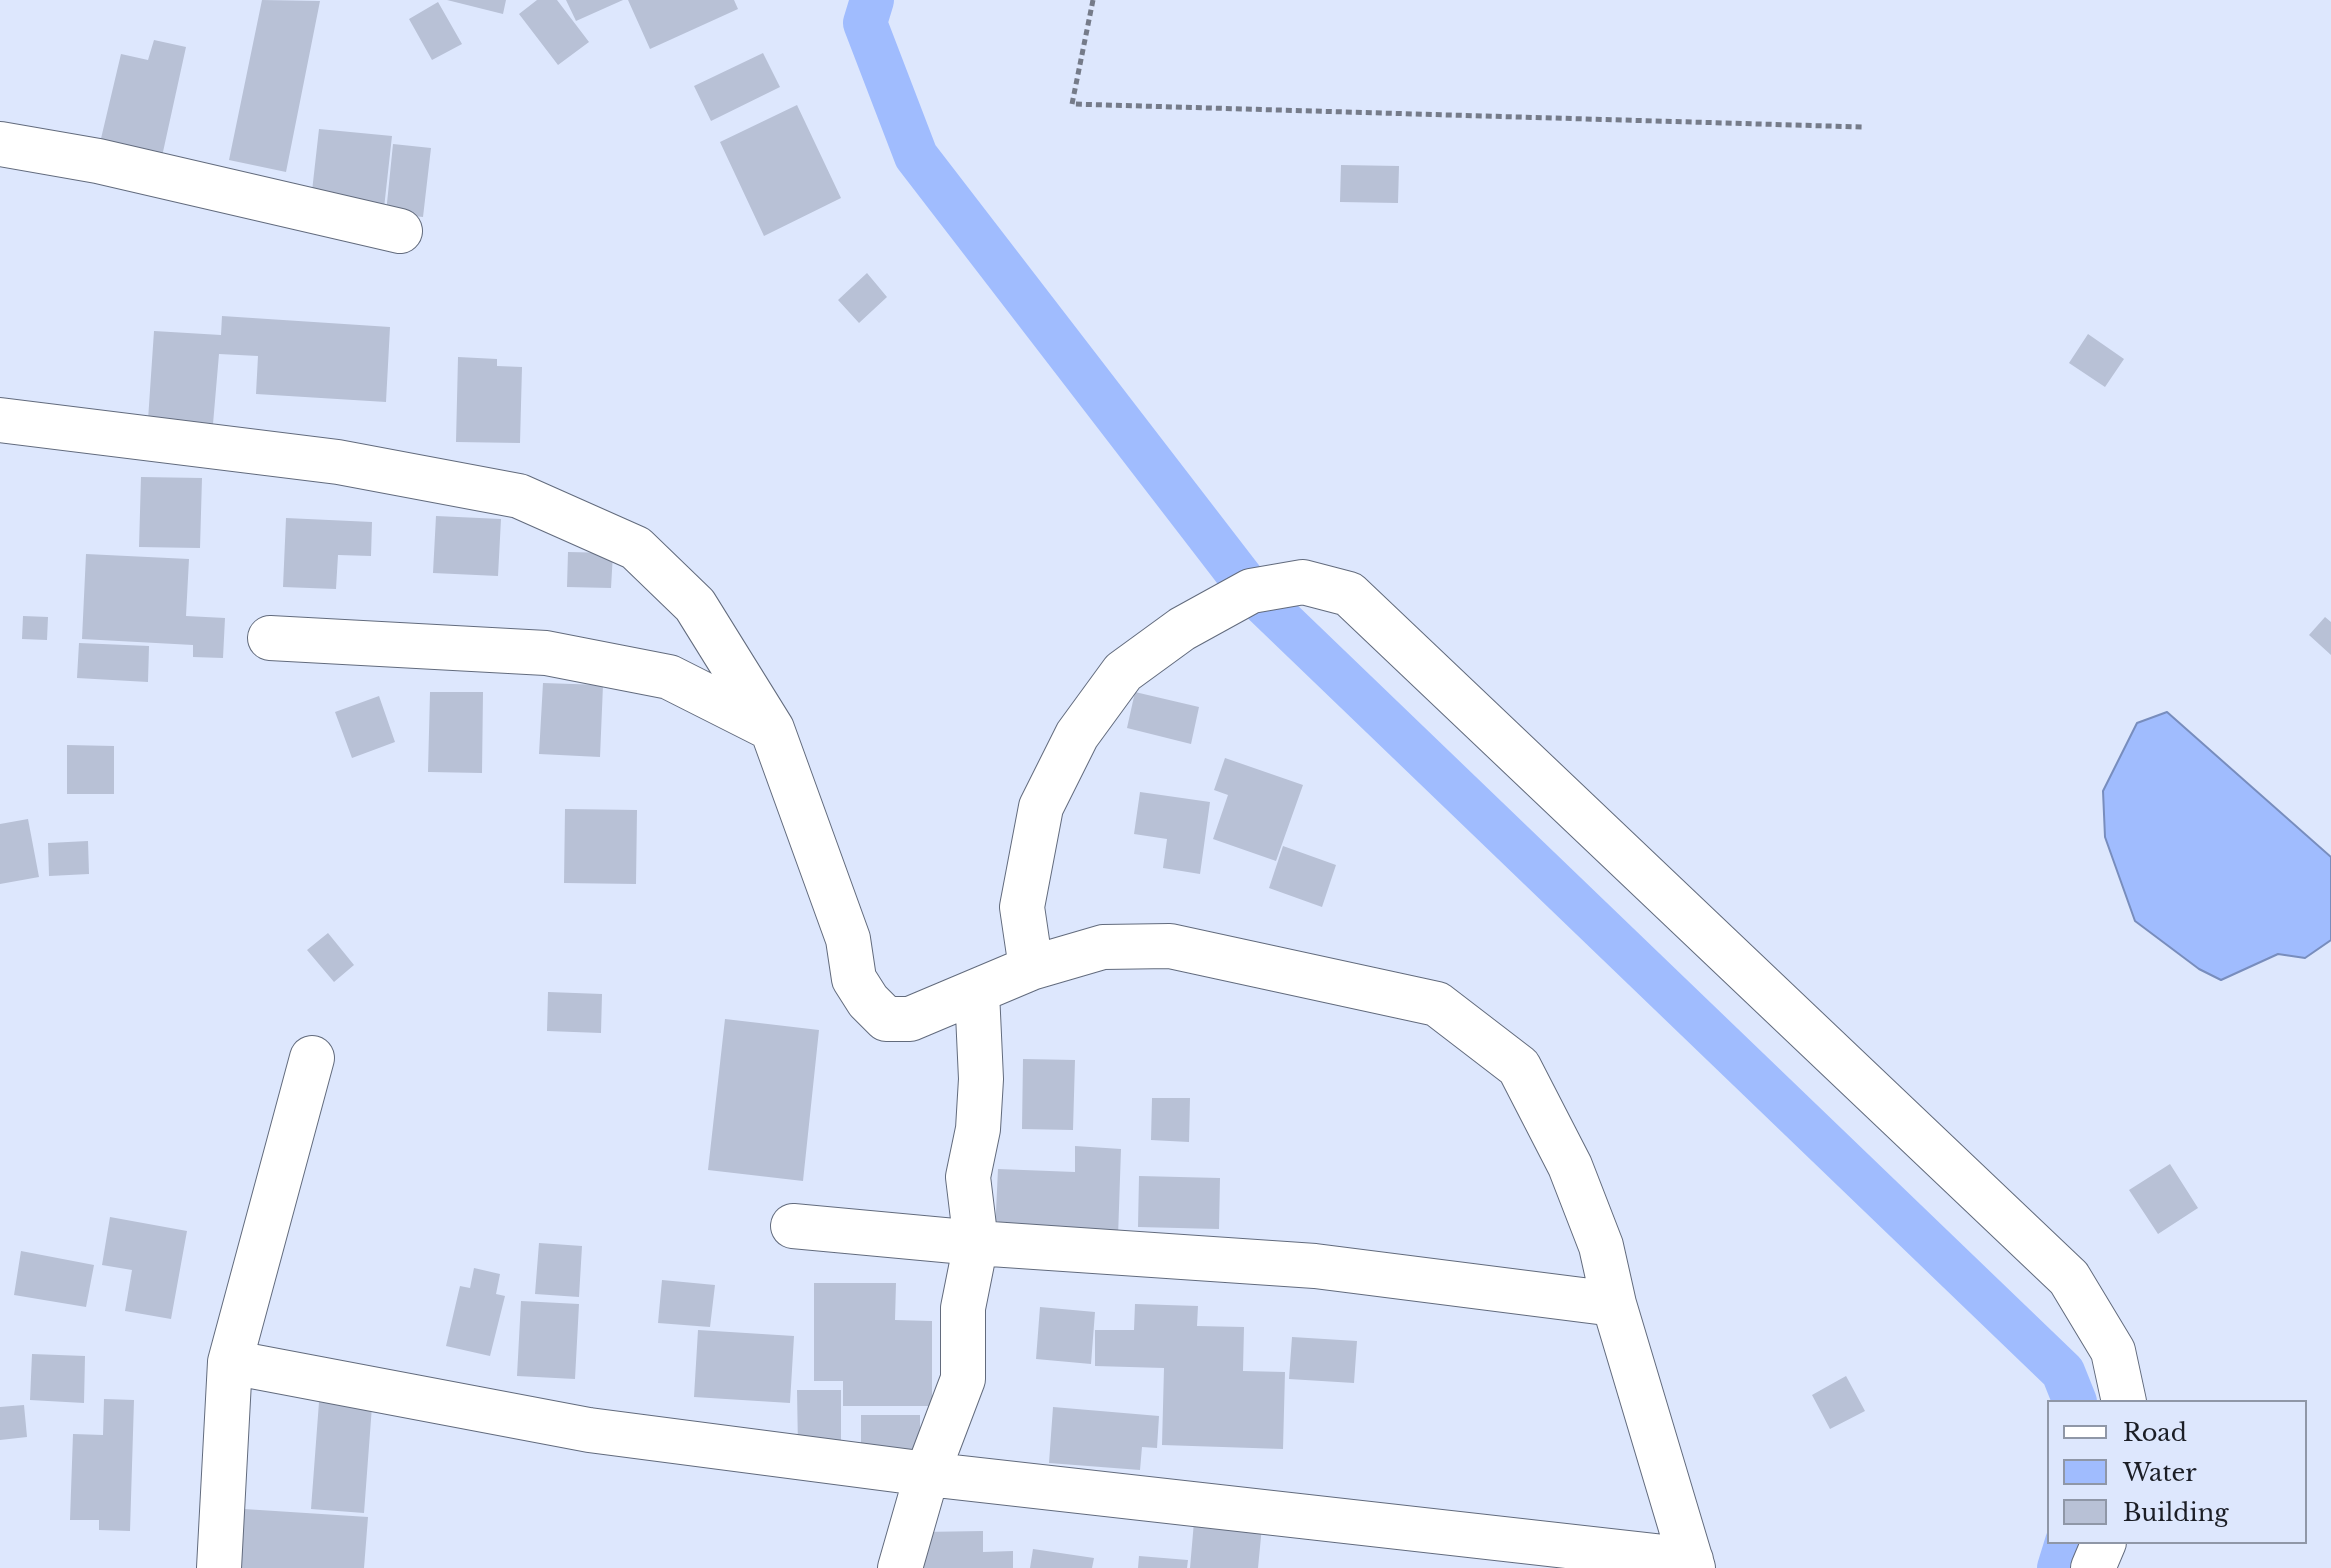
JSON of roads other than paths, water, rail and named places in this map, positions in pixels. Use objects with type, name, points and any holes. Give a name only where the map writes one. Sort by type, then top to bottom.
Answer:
[{"type":"street","points":[[0,144],[98,161],[400,231]]},
{"type":"street","points":[[0,420],[338,462],[519,496],[636,548],[695,605],[772,729],[848,939],[854,979],[868,1001],[886,1019],[910,1019],[1031,968],[1103,947],[1170,946],[1437,1004],[1519,1067],[1570,1166],[1601,1246],[1614,1304],[1692,1564],[927,1474],[589,1430],[230,1362]]},
{"type":"street","points":[[1031,968],[1022,907],[1041,807],[1077,735],[1123,672],[1182,629],[1251,591],[1303,582],[1349,594],[2069,1278],[2113,1351],[2124,1400]]},
{"type":"street","points":[[270,638],[546,653],[669,677],[772,729]]},
{"type":"street","points":[[900,1568],[927,1474],[963,1379],[963,1308],[976,1243],[968,1177],[978,1129],[981,1079],[977,992]]},
{"type":"street","points":[[219,1568],[230,1362],[312,1058]]},
{"type":"street","points":[[793,1226],[976,1243],[1315,1266],[1614,1304]]},
{"type":"street","points":[[2093,1568],[2103,1544]]},
{"type":"water","points":[[2167,712],[2331,857],[2331,940],[2305,958],[2278,954],[2221,980],[2199,969],[2135,921],[2105,837],[2103,791],[2137,723]]},
{"type":"waterway","points":[[872,0],[865,23],[916,156],[1251,591],[2063,1372],[2074,1400]]},
{"type":"waterway","points":[[2059,1568],[2066,1544]]}]
